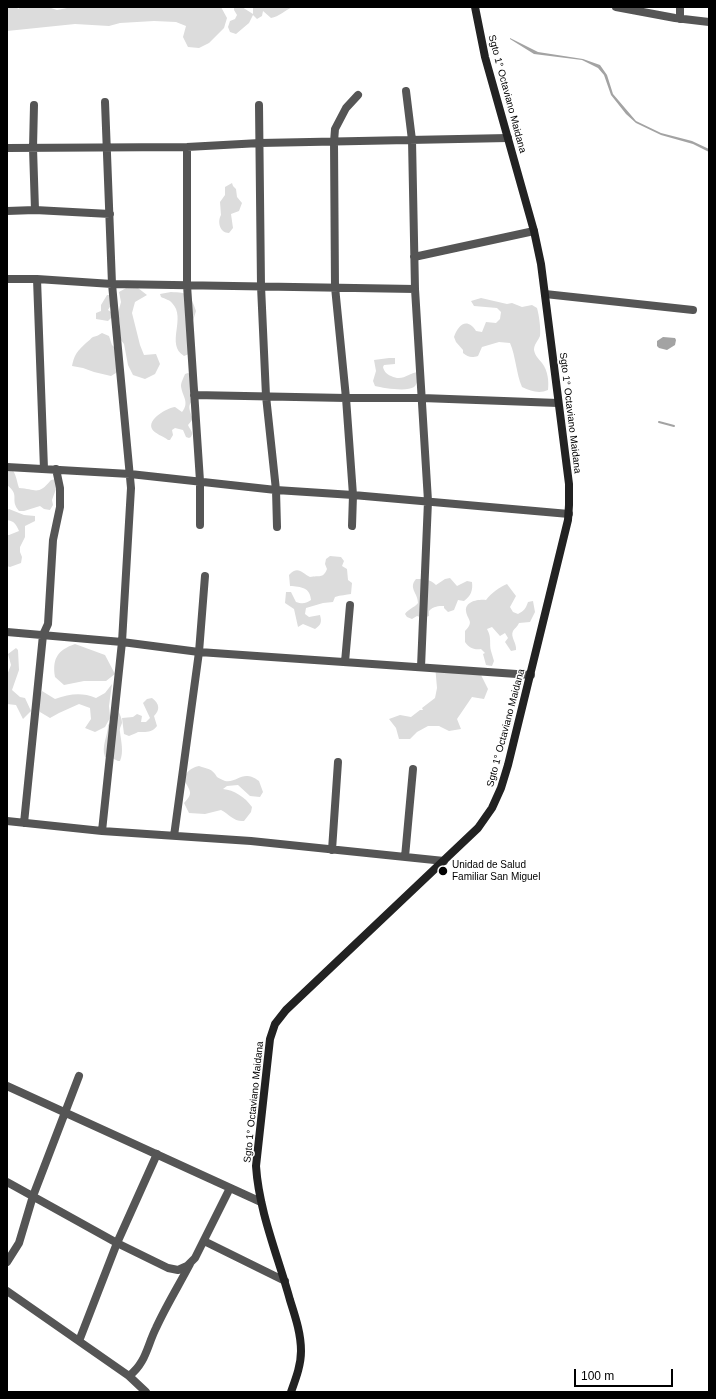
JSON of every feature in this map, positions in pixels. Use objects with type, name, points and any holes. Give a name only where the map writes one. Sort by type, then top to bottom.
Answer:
[{"type":"main road","name":"Sgto 1° Octaviano Maidana","points":[[291,1392],[299,1369],[301,1350],[299,1329],[261,1202],[256,1166],[270,1039],[275,1024],[286,1010],[478,828],[492,808],[501,788],[508,765],[569,514],[568,484],[541,264],[534,232],[485,57],[475,7]]},
{"type":"street","points":[[616,7],[680,19],[709,22]]},
{"type":"street","points":[[680,7],[680,19]]},
{"type":"street","points":[[406,91],[412,140],[415,289],[428,501],[420,667]]},
{"type":"street","points":[[352,526],[353,495],[346,398],[335,287],[334,142],[335,129],[346,108],[358,95]]},
{"type":"street","points":[[102,830],[122,642],[131,488],[112,284],[105,102]]},
{"type":"street","points":[[259,104],[261,286],[266,396],[276,490],[277,527]]},
{"type":"street","points":[[34,105],[33,148],[35,210]]},
{"type":"street","points":[[7,148],[187,147],[260,143],[508,138]]},
{"type":"street","points":[[187,147],[187,285],[200,481],[200,525]]},
{"type":"street","points":[[7,211],[35,210],[110,214]]},
{"type":"street","points":[[414,257],[534,232]]},
{"type":"street","points":[[7,279],[37,279],[112,284],[415,289]]},
{"type":"street","points":[[37,279],[44,468]]},
{"type":"street","points":[[545,294],[693,310]]},
{"type":"street","points":[[194,395],[422,398],[558,403]]},
{"type":"street","points":[[7,467],[130,474],[276,490],[428,501],[569,514]]},
{"type":"street","points":[[24,823],[43,635],[48,624],[53,540],[60,507],[60,488],[56,469]]},
{"type":"street","points":[[174,836],[199,652],[205,576]]},
{"type":"street","points":[[345,662],[350,605]]},
{"type":"street","points":[[7,632],[122,642],[199,652],[531,675]]},
{"type":"street","points":[[332,850],[338,762]]},
{"type":"street","points":[[405,857],[413,769]]},
{"type":"street","points":[[7,821],[251,842],[444,861]]},
{"type":"street","points":[[7,1262],[19,1243],[33,1196],[79,1076]]},
{"type":"street","points":[[7,1086],[261,1202]]},
{"type":"street","points":[[78,1341],[117,1243],[157,1154]]},
{"type":"street","points":[[7,1182],[117,1243],[168,1268],[178,1270],[192,1262]]},
{"type":"street","points":[[129,1376],[142,1363],[155,1328],[195,1258],[230,1188]]},
{"type":"street","points":[[204,1241],[285,1281]]},
{"type":"street","points":[[7,1291],[129,1376],[146,1392]]},
{"type":"shaded area","points":[[7,7],[17,7],[18,9],[21,7],[48,7],[57,10],[72,7],[221,7],[227,18],[224,28],[209,43],[199,48],[188,47],[183,37],[186,26],[176,22],[154,21],[120,23],[109,26],[75,24],[7,31]]},
{"type":"shaded area","points":[[234,7],[242,7],[253,14],[253,7],[293,7],[271,18],[263,11],[262,16],[257,19],[253,15],[249,23],[236,34],[230,32],[228,27],[230,21],[235,19],[237,15]]},
{"type":"shaded area","points":[[510,38],[538,52],[583,59],[600,65],[607,75],[613,94],[636,121],[661,133],[692,141],[709,149],[709,152],[693,144],[661,135],[636,123],[626,114],[611,95],[604,75],[598,68],[582,60],[534,54]]},
{"type":"shaded area","points":[[232,183],[236,189],[237,197],[242,203],[239,211],[231,214],[233,228],[229,233],[226,233],[221,229],[219,224],[221,215],[220,202],[225,195],[225,187]]},
{"type":"shaded area","points":[[128,287],[138,288],[147,295],[135,302],[132,313],[144,355],[156,354],[160,364],[155,374],[145,379],[133,375],[128,365],[124,344],[117,335],[120,324],[118,313],[121,302],[119,292]]},
{"type":"shaded area","points":[[171,292],[188,295],[196,311],[192,324],[189,354],[184,356],[176,345],[178,316],[176,309],[169,300],[161,297],[160,294]]},
{"type":"shaded area","points":[[107,295],[112,295],[111,305],[108,310],[111,312],[112,317],[108,321],[96,319],[96,313],[101,311],[101,305]]},
{"type":"shaded area","points":[[481,298],[507,304],[512,303],[522,307],[532,305],[537,308],[540,322],[540,336],[535,344],[534,350],[536,356],[544,366],[547,373],[548,390],[535,392],[522,387],[510,343],[499,342],[482,347],[478,356],[476,357],[470,357],[463,353],[463,350],[456,342],[454,337],[460,326],[463,324],[469,324],[476,331],[482,332],[486,322],[496,323],[500,319],[501,312],[497,308],[474,306],[471,301]]},
{"type":"shaded area","points":[[102,333],[109,336],[112,345],[116,349],[119,369],[116,373],[111,376],[72,366],[75,355],[80,349],[92,337]]},
{"type":"shaded area","points":[[663,337],[675,338],[675,345],[667,350],[659,348],[657,346],[657,341]]},
{"type":"shaded area","points":[[395,358],[395,364],[384,365],[383,367],[389,375],[395,378],[402,378],[418,372],[417,382],[414,387],[406,389],[389,389],[375,386],[373,381],[376,371],[374,360]]},
{"type":"shaded area","points":[[188,373],[194,377],[200,395],[191,402],[189,407],[193,419],[188,425],[192,435],[189,438],[186,437],[183,430],[175,428],[172,430],[173,435],[170,440],[168,440],[152,429],[152,421],[167,409],[175,407],[182,412],[185,405],[185,399],[181,384],[185,374]]},
{"type":"shaded area","points":[[7,465],[14,472],[19,488],[40,490],[51,480],[56,479],[56,489],[52,500],[53,505],[50,510],[44,509],[40,506],[19,511],[16,507],[13,492],[7,485]]},
{"type":"shaded area","points":[[9,509],[24,515],[35,516],[35,521],[25,526],[25,537],[20,547],[22,557],[21,563],[10,567],[7,566],[7,535],[19,531],[14,523],[7,520],[7,510]]},
{"type":"shaded area","points":[[330,556],[341,557],[344,561],[342,566],[347,569],[348,580],[352,583],[351,594],[335,597],[333,602],[306,608],[305,614],[309,617],[320,615],[321,620],[319,626],[315,629],[303,624],[298,627],[294,609],[285,603],[286,592],[291,592],[296,602],[305,603],[311,600],[309,592],[304,588],[290,586],[289,575],[297,570],[310,577],[320,576],[324,574],[327,569],[325,564],[326,559]]},
{"type":"shaded area","points":[[450,578],[457,586],[467,581],[472,582],[471,593],[464,601],[458,600],[454,610],[448,612],[444,606],[438,606],[429,611],[429,616],[423,618],[417,616],[412,619],[407,617],[405,614],[406,612],[418,603],[417,596],[413,588],[416,579],[429,580],[436,585],[445,579]]},
{"type":"shaded area","points":[[507,584],[516,596],[510,607],[513,612],[518,614],[520,613],[528,602],[533,601],[535,612],[530,622],[519,623],[512,633],[516,650],[511,651],[505,642],[508,638],[505,633],[500,636],[492,627],[487,629],[494,661],[492,666],[486,665],[483,654],[485,653],[481,649],[474,649],[468,646],[465,642],[465,631],[470,625],[466,608],[473,601],[486,600],[496,590]]},
{"type":"shaded area","points":[[75,644],[105,655],[115,674],[106,681],[84,681],[64,685],[55,677],[54,665],[60,652]]},
{"type":"shaded area","points":[[16,648],[18,650],[19,670],[12,690],[20,697],[25,698],[31,711],[23,719],[16,705],[7,704],[7,675],[11,665],[8,654]]},
{"type":"shaded area","points":[[435,665],[478,669],[488,689],[484,699],[472,697],[457,719],[461,729],[449,731],[439,726],[428,726],[417,732],[410,739],[399,739],[396,728],[389,719],[400,715],[411,717],[420,710],[423,710],[422,708],[435,698],[437,688]]},
{"type":"shaded area","points":[[112,684],[109,706],[110,716],[118,711],[122,721],[120,730],[122,750],[120,761],[108,756],[105,757],[104,753],[104,745],[110,718],[105,727],[95,732],[85,728],[91,719],[90,708],[79,704],[50,718],[40,712],[38,701],[42,691],[55,699],[76,694],[96,698],[105,693]]},
{"type":"shaded area","points":[[152,698],[158,705],[157,712],[154,716],[157,726],[149,732],[138,732],[129,736],[124,734],[122,718],[133,717],[137,714],[142,716],[141,722],[146,722],[150,718],[143,703],[147,699]]},
{"type":"shaded area","points":[[199,766],[211,770],[217,777],[225,781],[248,776],[259,781],[263,792],[260,797],[250,796],[238,785],[227,786],[223,789],[239,795],[252,807],[251,812],[244,821],[234,819],[221,810],[205,814],[189,813],[184,803],[189,797],[190,792],[184,780],[189,771]]},
{"type":"waterway","points":[[659,422],[674,426]]},
{"type":"place","name":"Unidad de Salud Familiar San Miguel","points":[[443,871]]}]
